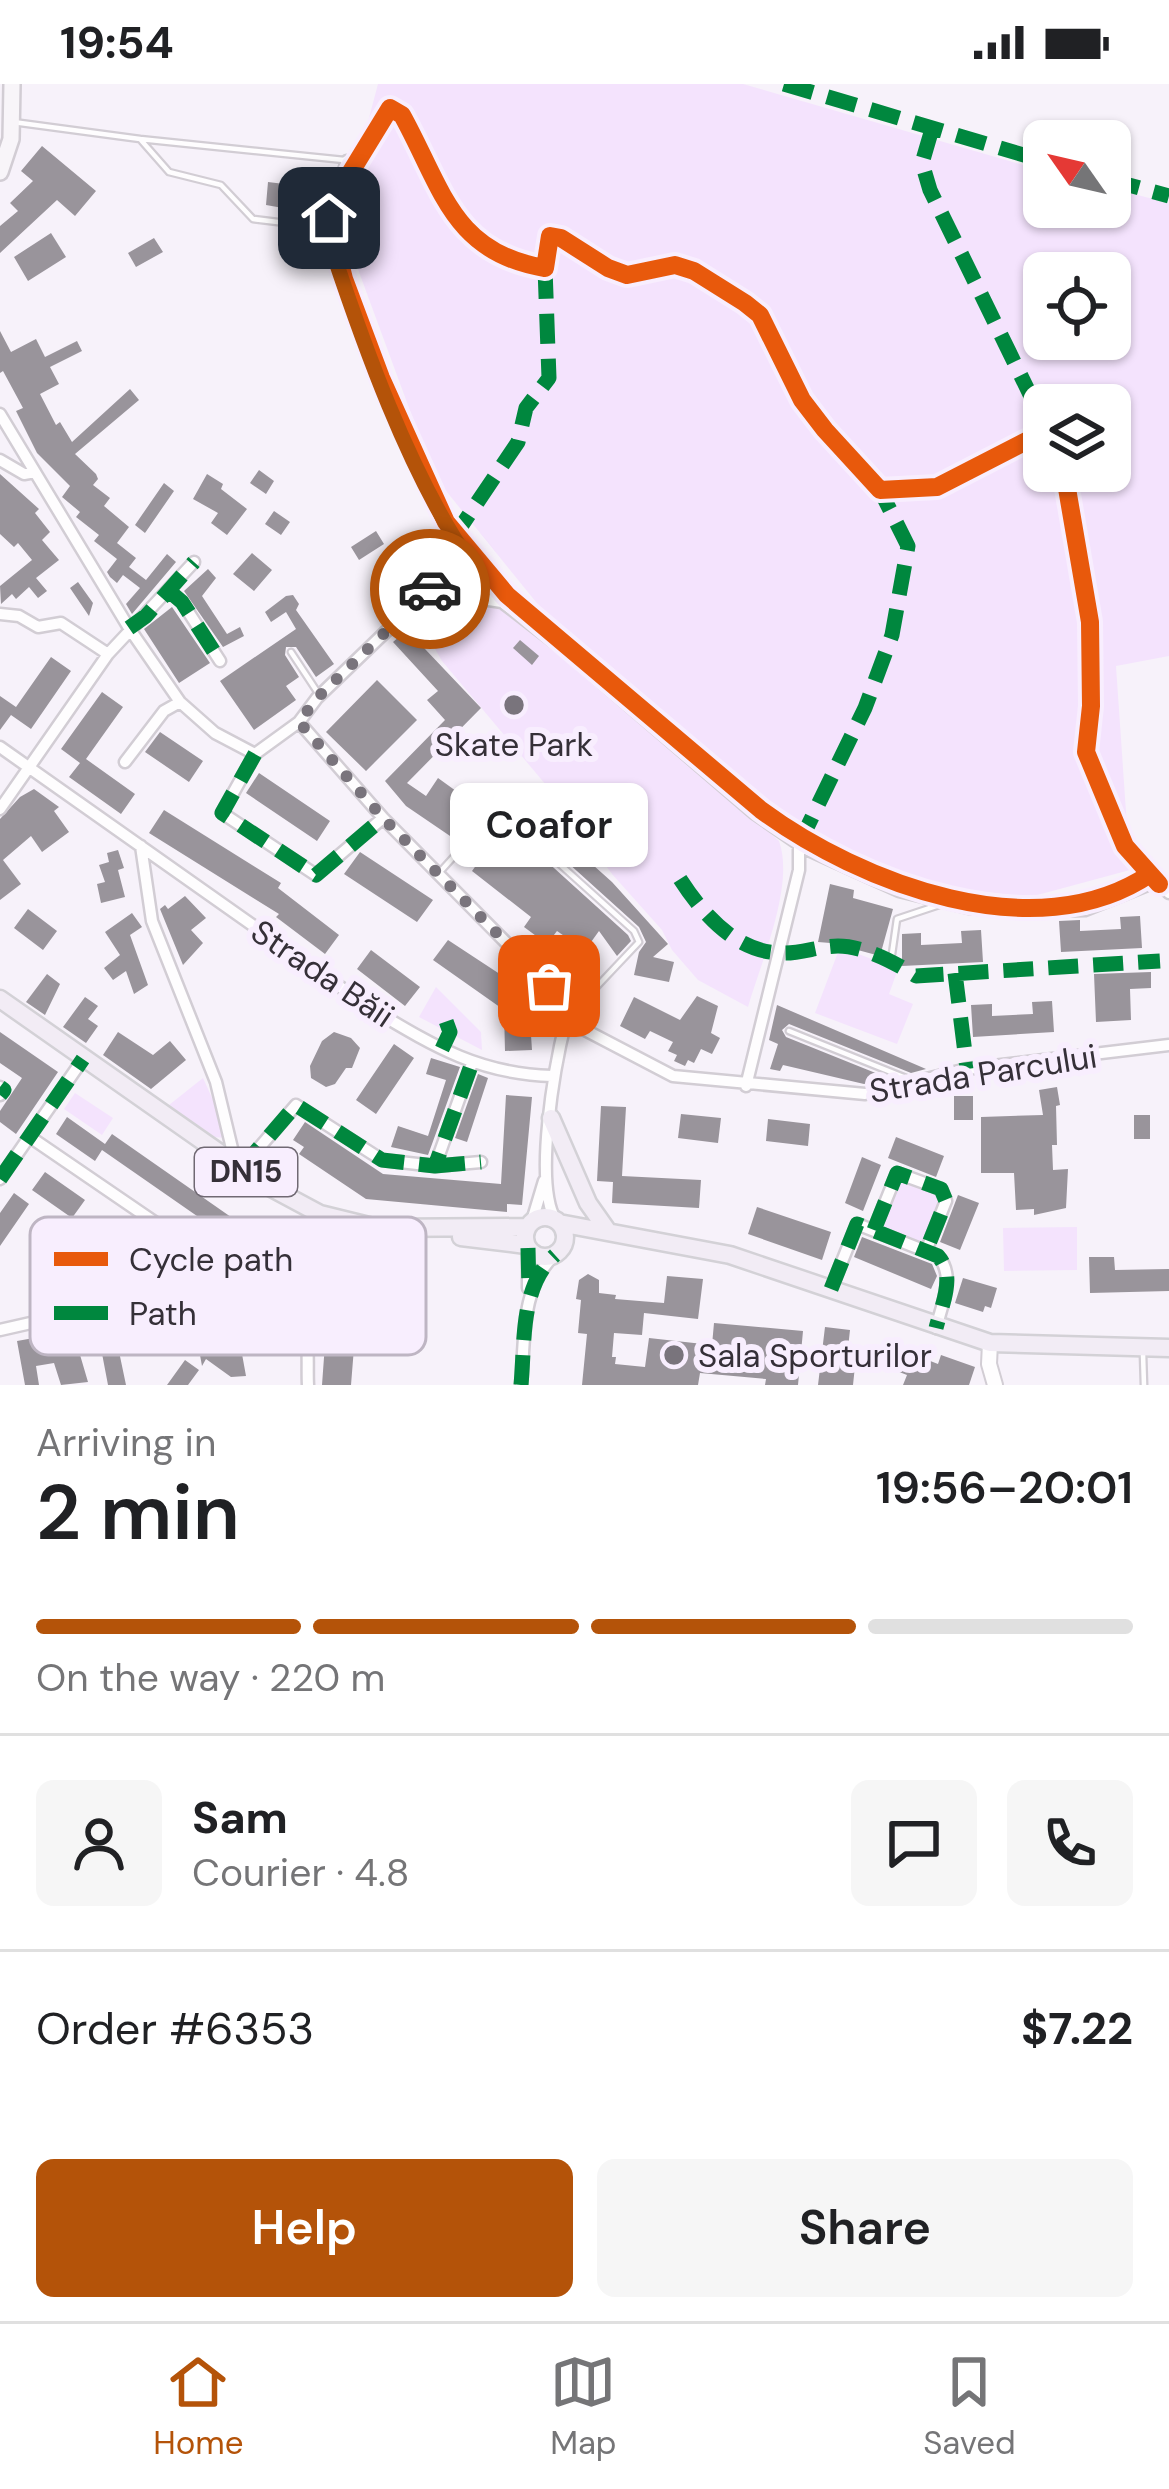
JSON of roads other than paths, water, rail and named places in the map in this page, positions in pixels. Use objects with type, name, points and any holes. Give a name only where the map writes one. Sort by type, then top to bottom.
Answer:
[{"type":"main road","points":[[0,172],[11,139],[12,84]]},
{"type":"main road","name":"DN15","points":[[0,999],[236,1165],[332,1217]]},
{"type":"main road","points":[[551,1118],[588,1204],[607,1230]]},
{"type":"main road","name":"DN15","points":[[528,1235],[544,1217],[730,1255],[990,1343],[1169,1348]]},
{"type":"main road","points":[[556,1254],[564,1242],[558,1222]]},
{"type":"main road","name":"DN15","points":[[426,1229],[454,1225],[528,1235],[543,1257],[575,1243],[636,1236]]},
{"type":"street","points":[[347,161],[329,218],[328,238],[374,366],[445,526],[502,602],[754,813],[799,844],[898,891],[1021,912],[1084,910],[1150,884],[1165,886],[1169,892]]},
{"type":"street","points":[[0,414],[129,628],[180,702],[215,733],[255,754]]},
{"type":"street","points":[[0,460],[24,474],[35,472]]},
{"type":"street","points":[[0,809],[108,654],[194,562]]},
{"type":"street","points":[[383,818],[316,875],[222,813],[255,754],[299,722],[317,698],[428,591],[470,562]]},
{"type":"street","points":[[169,591],[182,602],[220,661]]},
{"type":"street","points":[[428,591],[502,602]]},
{"type":"street","points":[[0,614],[19,616],[38,627],[61,623],[108,654]]},
{"type":"street","points":[[125,762],[164,711],[180,702]]},
{"type":"street","name":"Strada Parcului","points":[[299,722],[383,818],[549,986],[566,1020],[673,1076],[865,1094],[967,1069],[1169,1045]]},
{"type":"street","name":"Strada Băii","points":[[0,747],[370,1008],[430,1044],[512,1075],[552,1076]]},
{"type":"street","points":[[746,1086],[799,871],[799,844]]},
{"type":"street","points":[[141,846],[152,921],[216,1082],[236,1165],[252,1156],[296,1105],[382,1160],[436,1166],[481,1162]]},
{"type":"street","points":[[558,1222],[548,1204],[546,1178],[552,1076],[566,1020]]},
{"type":"street","points":[[0,1179],[5,1164],[30,1137],[82,1059]]},
{"type":"street","points":[[436,1166],[472,1063]]},
{"type":"street","points":[[30,1137],[147,1217]]},
{"type":"street","points":[[874,1230],[897,1173],[941,1189],[946,1201],[926,1251]]},
{"type":"street","points":[[520,1385],[530,1297],[528,1235],[546,1178]]},
{"type":"street","points":[[831,1289],[857,1224],[874,1230],[938,1256],[947,1266],[936,1328]]},
{"type":"street","points":[[530,1297],[543,1265],[556,1254]]},
{"type":"street","points":[[0,1330],[30,1323]]},
{"type":"street","points":[[990,1343],[995,1385]]},
{"type":"street","points":[[307,1355],[308,1385]]},
{"type":"lane","points":[[11,122],[347,161]]},
{"type":"lane","points":[[140,139],[169,172],[221,185],[253,219],[286,223]]},
{"type":"lane","points":[[291,652],[319,694],[317,698]]},
{"type":"lane","points":[[439,873],[477,830],[499,819],[514,823],[634,932],[639,942],[566,1020]]},
{"type":"lane","points":[[891,961],[896,919],[948,903]]},
{"type":"lane","points":[[788,1031],[916,1082]]},
{"type":"lane","points":[[1143,1348],[1144,1385]]},
{"type":"place","name":"Skate Park","points":[[514,705]]},
{"type":"place","name":"Coafor","points":[[549,986]]},
{"type":"place","name":"Sala Sporturilor","points":[[674,1355]]}]
